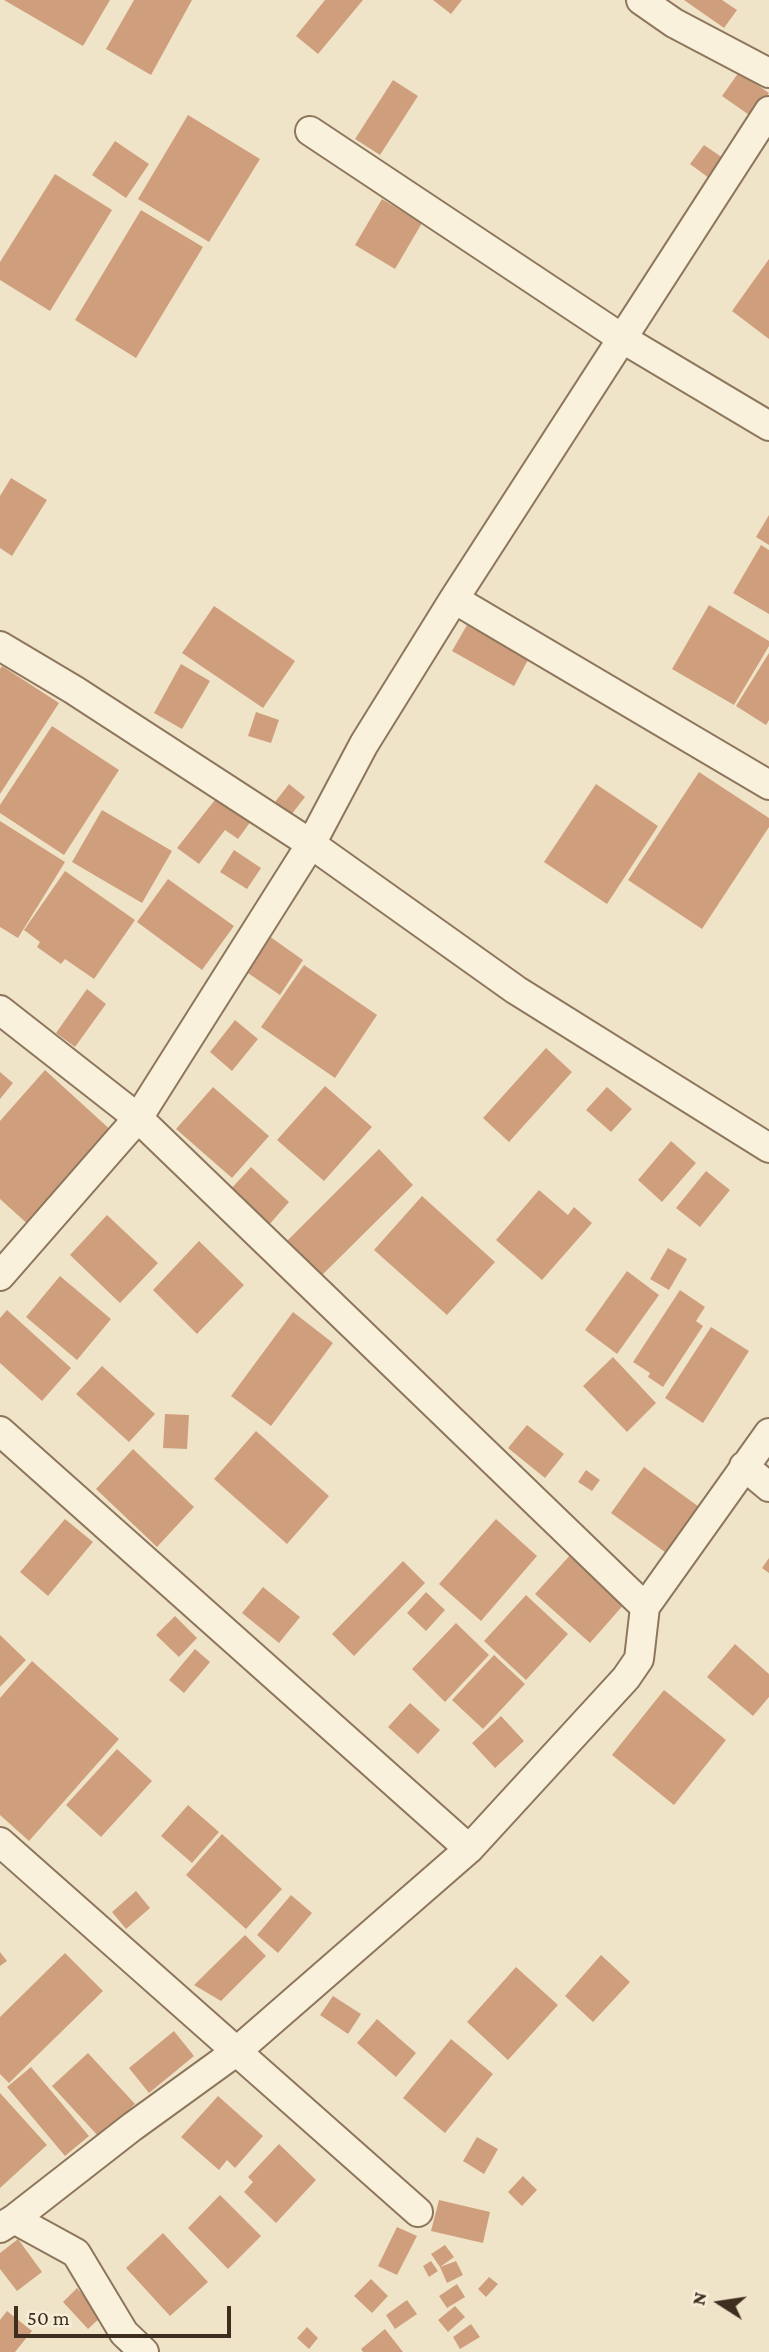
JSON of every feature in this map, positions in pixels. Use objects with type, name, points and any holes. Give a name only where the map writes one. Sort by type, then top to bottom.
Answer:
[{"type":"street","points":[[641,0],[674,23],[769,73]]},
{"type":"street","points":[[0,1276],[138,1118],[311,844],[364,744],[454,599],[769,111]]},
{"type":"street","points":[[310,131],[623,339],[769,426]]},
{"type":"street","points":[[454,599],[769,785]]},
{"type":"street","points":[[0,646],[74,690],[311,844],[516,990],[769,1148]]},
{"type":"street","points":[[0,1010],[138,1118],[645,1607]]},
{"type":"street","points":[[0,1431],[469,1849]]},
{"type":"street","points":[[144,2352],[124,2333],[76,2253],[7,2224],[237,2050],[469,1849],[626,1678],[639,1659],[645,1607],[769,1433]]},
{"type":"street","points":[[744,1466],[769,1487]]},
{"type":"street","points":[[0,1842],[418,2212]]},
{"type":"building","points":[[4,0],[110,0],[83,46]]},
{"type":"building","points":[[134,0],[192,0],[151,75],[106,49]]},
{"type":"building","points":[[325,0],[363,0],[318,54],[296,36]]},
{"type":"building","points":[[433,0],[462,0],[451,14]]},
{"type":"building","points":[[684,0],[722,0],[737,10],[724,28]]},
{"type":"building","points":[[739,72],[769,93],[752,117],[722,96]]},
{"type":"building","points":[[393,80],[418,96],[380,155],[355,139]]},
{"type":"building","points":[[188,115],[260,159],[209,242],[138,199]]},
{"type":"building","points":[[115,141],[149,164],[126,198],[92,175]]},
{"type":"building","points":[[704,145],[723,158],[709,178],[690,164]]},
{"type":"building","points":[[55,174],[112,210],[50,311],[0,280],[0,262]]},
{"type":"building","points":[[382,199],[422,223],[395,269],[355,245]]},
{"type":"building","points":[[141,210],[203,247],[136,358],[75,320]]},
{"type":"building","points":[[769,259],[769,339],[732,311]]},
{"type":"building","points":[[11,478],[47,500],[12,556],[0,548],[0,496]]},
{"type":"building","points":[[769,515],[769,545],[756,537]]},
{"type":"building","points":[[761,545],[769,550],[769,614],[733,593]]},
{"type":"building","points":[[709,605],[769,641],[769,646],[734,705],[672,669]]},
{"type":"building","points":[[214,606],[295,661],[263,708],[182,653]]},
{"type":"building","points":[[467,625],[528,660],[514,686],[452,651]]},
{"type":"building","points":[[769,653],[769,720],[766,725],[736,706]]},
{"type":"building","points":[[181,664],[210,681],[182,729],[154,713]]},
{"type":"building","points":[[2,666],[59,703],[0,794],[0,669]]},
{"type":"building","points":[[256,712],[279,720],[271,743],[248,736]]},
{"type":"building","points":[[52,726],[119,770],[64,855],[0,813],[0,805]]},
{"type":"building","points":[[699,772],[769,818],[769,827],[702,929],[628,880]]},
{"type":"building","points":[[289,784],[305,797],[291,815],[275,802]]},
{"type":"building","points":[[596,784],[658,826],[607,904],[544,862]]},
{"type":"building","points":[[218,796],[251,821],[238,839],[225,830],[199,864],[177,848]]},
{"type":"building","points":[[102,810],[172,851],[142,903],[72,862]]},
{"type":"building","points":[[0,821],[65,862],[18,938],[0,927]]},
{"type":"building","points":[[234,850],[261,868],[247,889],[220,872]]},
{"type":"building","points":[[65,871],[135,920],[94,979],[65,959],[61,964],[37,947],[40,942],[24,930]]},
{"type":"building","points":[[168,879],[234,926],[202,970],[137,922]]},
{"type":"building","points":[[269,936],[303,960],[280,995],[245,971]]},
{"type":"building","points":[[304,965],[377,1015],[335,1078],[261,1027]]},
{"type":"building","points":[[87,989],[106,1004],[75,1047],[56,1033]]},
{"type":"building","points":[[235,1020],[258,1039],[232,1071],[210,1052]]},
{"type":"building","points":[[546,1048],[572,1072],[509,1142],[483,1118]]},
{"type":"building","points":[[45,1070],[114,1133],[31,1227],[0,1199],[0,1121]]},
{"type":"building","points":[[0,1072],[13,1083],[0,1099]]},
{"type":"building","points":[[325,1086],[372,1127],[324,1181],[277,1140]]},
{"type":"building","points":[[213,1087],[269,1136],[232,1178],[176,1129]]},
{"type":"building","points":[[607,1087],[632,1109],[611,1132],[586,1110]]},
{"type":"building","points":[[671,1141],[696,1163],[662,1202],[638,1180]]},
{"type":"building","points":[[379,1149],[413,1185],[318,1279],[283,1245]]},
{"type":"building","points":[[251,1167],[289,1202],[268,1226],[230,1190]]},
{"type":"building","points":[[706,1171],[730,1190],[700,1227],[676,1208]]},
{"type":"building","points":[[539,1190],[568,1215],[574,1207],[592,1223],[542,1280],[496,1240]]},
{"type":"building","points":[[422,1196],[495,1262],[447,1315],[374,1250]]},
{"type":"building","points":[[107,1215],[158,1263],[120,1303],[70,1255]]},
{"type":"building","points":[[199,1241],[244,1285],[197,1334],[153,1290]]},
{"type":"building","points":[[668,1248],[687,1259],[669,1290],[650,1279]]},
{"type":"building","points":[[627,1271],[659,1295],[617,1354],[585,1330]]},
{"type":"building","points":[[60,1276],[111,1319],[77,1360],[26,1317]]},
{"type":"building","points":[[680,1290],[705,1307],[696,1321],[703,1326],[663,1387],[648,1377],[650,1373],[633,1362]]},
{"type":"building","points":[[7,1310],[71,1368],[42,1401],[0,1363],[0,1318]]},
{"type":"building","points":[[293,1312],[333,1343],[271,1426],[231,1396]]},
{"type":"building","points":[[711,1327],[749,1351],[703,1423],[665,1398]]},
{"type":"building","points":[[613,1357],[656,1403],[627,1432],[583,1386]]},
{"type":"building","points":[[102,1366],[155,1414],[129,1442],[76,1394]]},
{"type":"building","points":[[165,1414],[189,1415],[187,1449],[163,1448]]},
{"type":"building","points":[[527,1425],[564,1454],[545,1478],[508,1448]]},
{"type":"building","points":[[256,1431],[329,1496],[287,1544],[214,1479]]},
{"type":"building","points":[[133,1449],[194,1507],[157,1547],[96,1489]]},
{"type":"building","points":[[644,1467],[702,1509],[669,1555],[611,1513]]},
{"type":"building","points":[[586,1470],[600,1480],[592,1491],[578,1482]]},
{"type":"building","points":[[65,1519],[93,1542],[48,1596],[20,1572]]},
{"type":"building","points":[[496,1519],[537,1556],[481,1621],[439,1584]]},
{"type":"building","points":[[572,1553],[626,1602],[590,1643],[535,1594]]},
{"type":"building","points":[[769,1558],[769,1573],[762,1568]]},
{"type":"building","points":[[403,1561],[425,1583],[354,1656],[332,1634]]},
{"type":"building","points":[[263,1587],[300,1617],[279,1643],[242,1613]]},
{"type":"building","points":[[426,1592],[445,1610],[426,1631],[407,1613]]},
{"type":"building","points":[[526,1595],[568,1634],[526,1680],[484,1641]]},
{"type":"building","points":[[175,1616],[197,1638],[179,1657],[156,1635]]},
{"type":"building","points":[[456,1623],[489,1655],[445,1702],[412,1669]]},
{"type":"building","points":[[0,1635],[26,1660],[0,1687]]},
{"type":"building","points":[[735,1644],[769,1674],[769,1697],[753,1716],[707,1677]]},
{"type":"building","points":[[195,1649],[210,1662],[184,1693],[169,1680]]},
{"type":"building","points":[[494,1655],[525,1684],[483,1729],[452,1700]]},
{"type":"building","points":[[32,1661],[119,1739],[29,1841],[0,1815],[0,1698]]},
{"type":"building","points":[[664,1690],[726,1740],[674,1805],[612,1755]]},
{"type":"building","points":[[410,1703],[440,1730],[418,1754],[388,1727]]},
{"type":"building","points":[[501,1716],[524,1741],[495,1768],[472,1743]]},
{"type":"building","points":[[117,1749],[152,1781],[101,1837],[66,1805]]},
{"type":"building","points":[[188,1805],[219,1832],[192,1863],[161,1836]]},
{"type":"building","points":[[222,1834],[282,1889],[246,1929],[186,1875]]},
{"type":"building","points":[[136,1891],[150,1908],[126,1929],[112,1912]]},
{"type":"building","points":[[291,1895],[312,1913],[278,1953],[257,1935]]},
{"type":"building","points":[[245,1935],[266,1956],[221,2001],[194,1985]]},
{"type":"building","points":[[0,1952],[7,1961],[0,1966]]},
{"type":"building","points":[[65,1953],[103,1991],[9,2083],[0,2074],[0,2017]]},
{"type":"building","points":[[601,1955],[630,1982],[593,2022],[565,1996]]},
{"type":"building","points":[[516,1967],[558,2005],[508,2060],[467,2022]]},
{"type":"building","points":[[333,1996],[361,2014],[348,2034],[320,2015]]},
{"type":"building","points":[[377,2019],[416,2053],[396,2077],[357,2043]]},
{"type":"building","points":[[174,2031],[194,2056],[149,2093],[129,2068]]},
{"type":"building","points":[[451,2039],[493,2074],[445,2133],[403,2098]]},
{"type":"building","points":[[88,2053],[135,2104],[99,2137],[52,2086]]},
{"type":"building","points":[[31,2067],[89,2136],[65,2156],[7,2087]]},
{"type":"building","points":[[0,2093],[47,2145],[0,2188]]},
{"type":"building","points":[[218,2096],[263,2136],[235,2168],[227,2160],[219,2170],[181,2137]]},
{"type":"building","points":[[477,2137],[498,2149],[484,2174],[463,2161]]},
{"type":"building","points":[[279,2144],[316,2180],[276,2223],[244,2192],[253,2182],[248,2177]]},
{"type":"building","points":[[523,2176],[537,2190],[522,2206],[508,2192]]},
{"type":"building","points":[[220,2195],[261,2236],[228,2269],[188,2228]]},
{"type":"building","points":[[439,2200],[490,2212],[483,2243],[431,2231]]},
{"type":"building","points":[[397,2227],[417,2236],[397,2275],[378,2266]]},
{"type":"building","points":[[163,2233],[208,2282],[170,2316],[126,2268]]},
{"type":"building","points":[[18,2239],[42,2272],[17,2291],[0,2269],[0,2253]]},
{"type":"building","points":[[445,2245],[454,2257],[440,2267],[431,2254]]},
{"type":"building","points":[[431,2261],[438,2271],[429,2277],[423,2266]]},
{"type":"building","points":[[456,2261],[463,2275],[447,2283],[440,2267]]},
{"type":"building","points":[[489,2277],[498,2284],[486,2297],[478,2289]]},
{"type":"building","points":[[371,2279],[388,2296],[372,2313],[354,2296]]},
{"type":"building","points":[[457,2284],[465,2297],[447,2308],[439,2296]]},
{"type":"building","points":[[77,2288],[102,2316],[88,2329],[63,2302]]},
{"type":"building","points":[[407,2300],[417,2314],[395,2329],[386,2315]]},
{"type":"building","points":[[455,2306],[465,2317],[448,2332],[438,2320]]},
{"type":"building","points":[[7,2311],[32,2331],[15,2352],[0,2352],[0,2320]]},
{"type":"building","points":[[471,2324],[480,2337],[460,2349],[453,2337]]},
{"type":"building","points":[[307,2327],[318,2338],[309,2349],[297,2338]]},
{"type":"building","points":[[385,2329],[403,2352],[363,2352],[361,2349]]}]
